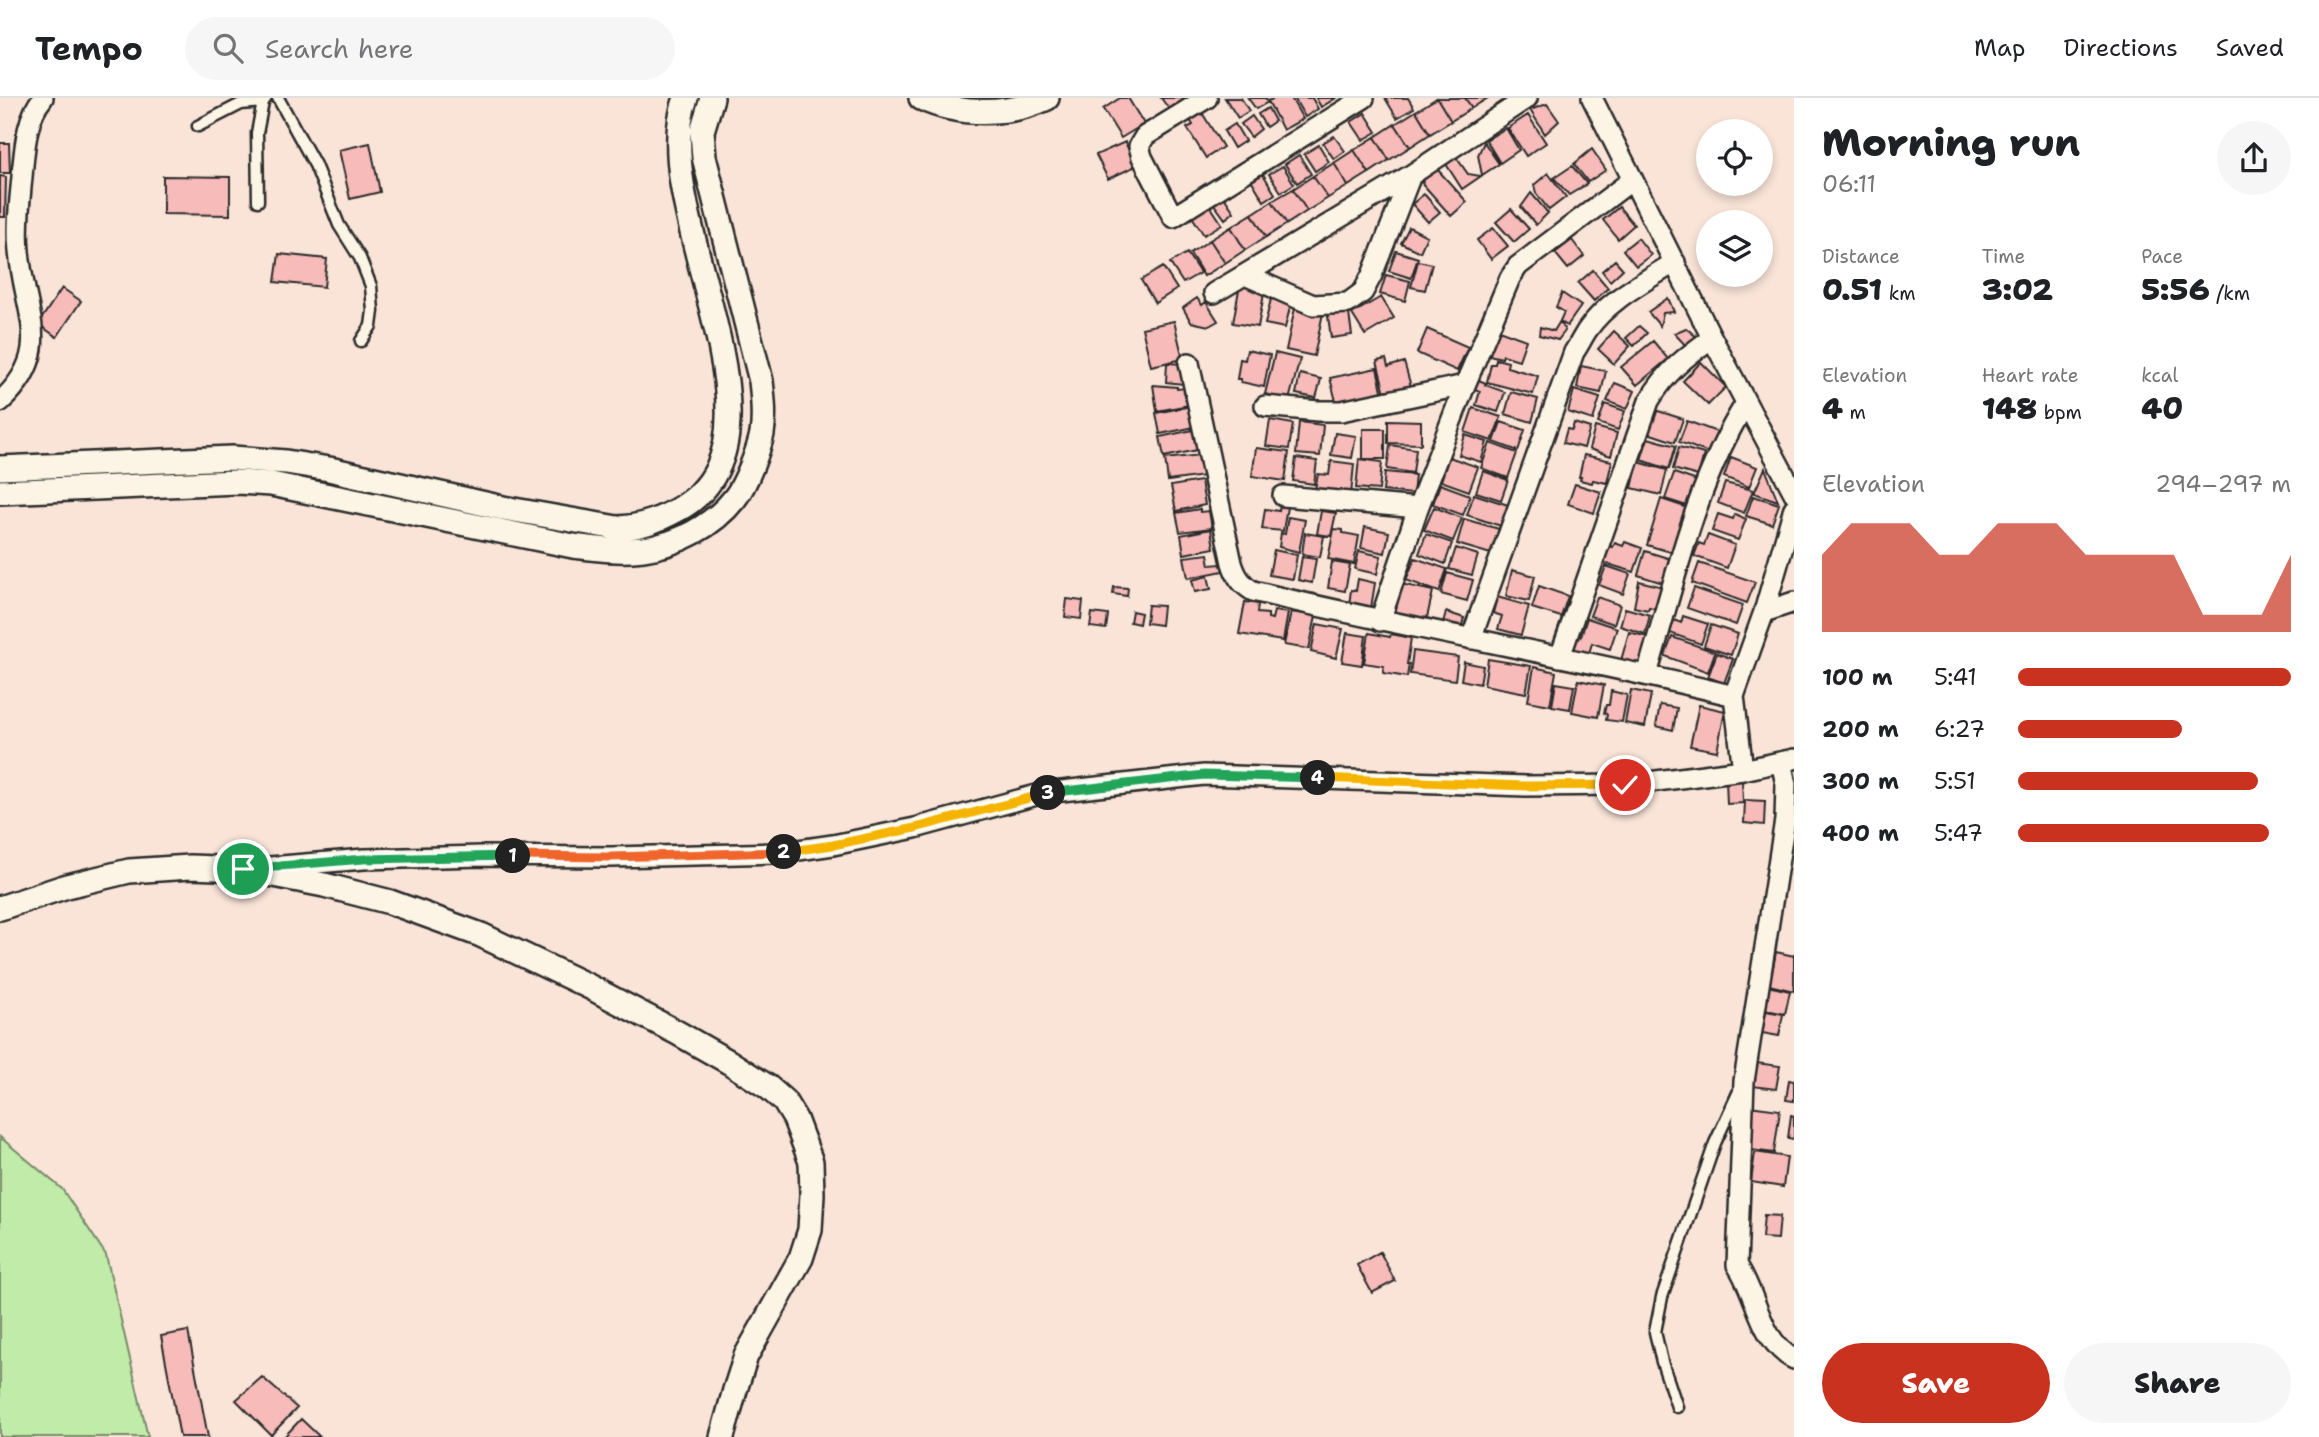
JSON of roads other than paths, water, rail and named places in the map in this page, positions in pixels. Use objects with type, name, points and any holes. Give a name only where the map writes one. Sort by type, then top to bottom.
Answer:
[{"type":"street","points":[[0,402],[25,374],[33,345],[19,252],[19,220],[25,147],[32,118],[43,98]]},
{"type":"street","points":[[0,468],[232,458],[286,462],[503,508],[617,528],[635,527],[659,520],[690,504],[705,490],[717,470],[729,430],[730,404],[686,204],[680,163],[678,135],[686,98]]},
{"type":"street","points":[[0,492],[237,482],[271,484],[573,546],[615,551],[677,541],[709,523],[735,498],[752,465],[762,434],[764,412],[761,381],[704,156],[702,131],[712,98]]},
{"type":"street","points":[[921,98],[954,110],[979,111],[1010,109],[1047,98]]},
{"type":"street","points":[[1207,98],[1145,136],[1139,146],[1173,217],[1364,98]]},
{"type":"street","points":[[1214,293],[1411,175],[1527,98]]},
{"type":"street","points":[[1592,98],[1712,338],[1794,493]]},
{"type":"street","points":[[1245,275],[1313,305],[1348,303],[1363,292],[1372,275],[1411,175]]},
{"type":"street","points":[[1380,621],[1418,508],[1502,293],[1518,266],[1632,180]]},
{"type":"street","points":[[1471,639],[1574,352],[1589,328],[1605,311],[1675,262]]},
{"type":"street","points":[[1560,657],[1648,401],[1662,379],[1684,358],[1712,338]]},
{"type":"street","points":[[1189,363],[1237,577],[1253,590],[1380,621],[1647,674],[1734,696]]},
{"type":"street","points":[[1265,406],[1341,411],[1465,385]]},
{"type":"street","points":[[1647,674],[1701,497],[1735,420],[1746,403]]},
{"type":"street","points":[[1283,496],[1418,508]]},
{"type":"street","points":[[1743,770],[1734,696],[1764,612],[1794,508]]},
{"type":"street","points":[[1764,612],[1794,602]]},
{"type":"street","points":[[0,908],[67,886],[129,871],[190,867],[243,869],[364,859],[778,853],[915,828],[1044,793],[1204,775],[1525,786],[1625,785],[1743,770],[1788,761],[1785,820],[1744,1081],[1737,1265],[1747,1280],[1774,1343],[1794,1359]]},
{"type":"street","points":[[243,869],[324,885],[390,902],[481,935],[676,1032],[729,1062],[768,1087],[784,1101],[795,1119],[811,1162],[810,1230],[801,1258],[746,1356],[722,1437]]},
{"type":"lane","points":[[278,98],[315,165],[339,225],[360,258],[371,286],[371,326],[361,341]]},
{"type":"lane","points":[[198,126],[241,104],[265,100],[257,134],[258,201]]},
{"type":"lane","points":[[1677,1407],[1655,1332],[1662,1297],[1715,1143],[1744,1081]]}]
